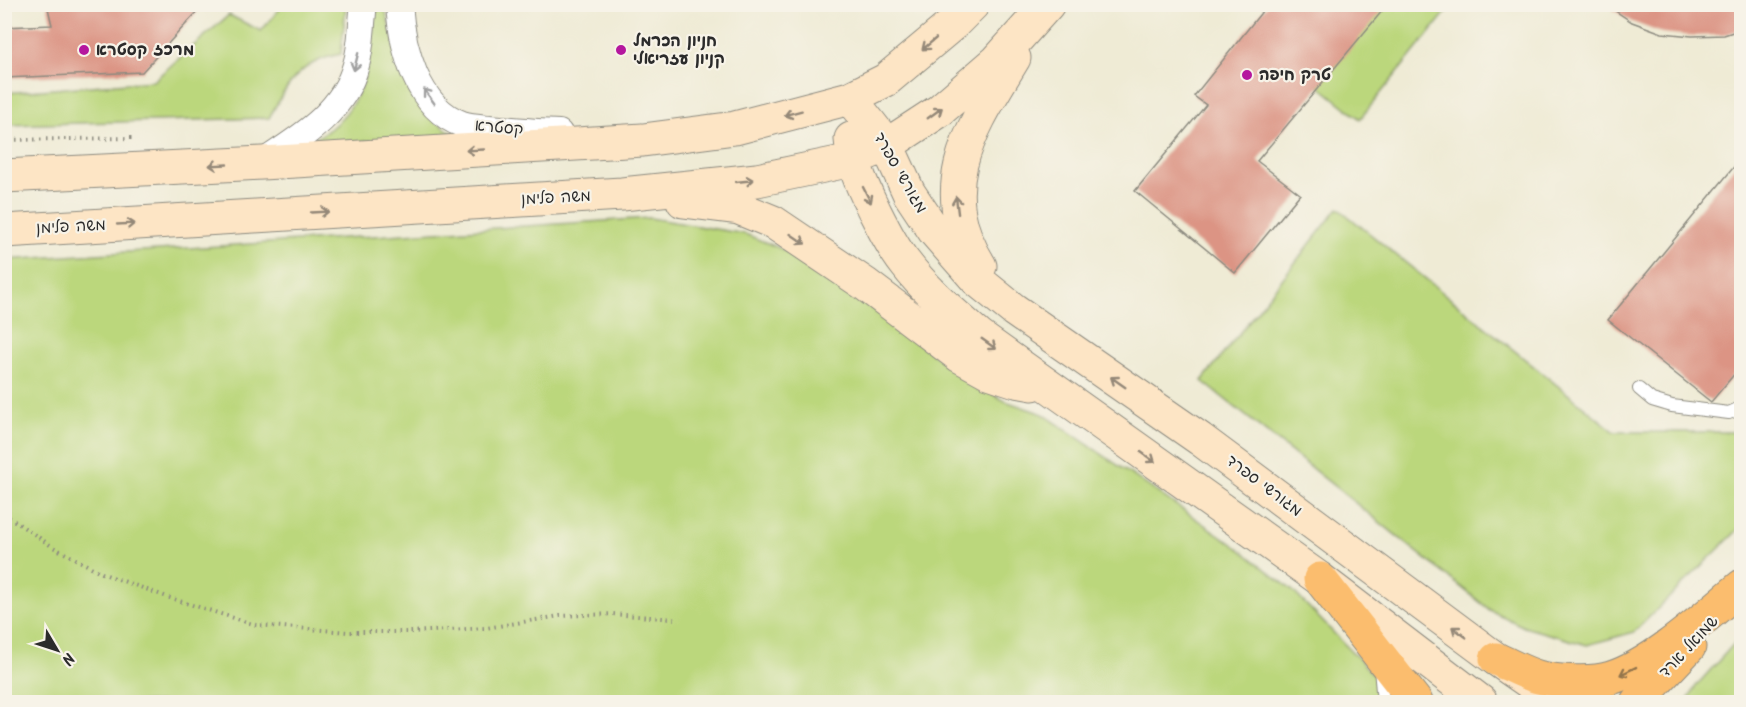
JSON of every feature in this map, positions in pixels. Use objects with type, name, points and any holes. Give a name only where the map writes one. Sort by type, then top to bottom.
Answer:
[{"type":"highway","points":[[1320,579],[1416,702]]},
{"type":"highway","points":[[1496,659],[1537,677],[1554,680],[1608,679],[1628,672],[1654,656],[1742,586]]},
{"type":"highway","name":"שמואל ארד","points":[[1637,702],[1742,592]]},
{"type":"highway","points":[[1663,702],[1687,650]]},
{"type":"main road","points":[[4,176],[643,140],[735,128],[850,98],[886,80],[954,23],[973,4]]},
{"type":"main road","points":[[1014,310],[983,271],[968,246],[959,219],[956,192],[963,153],[981,113],[1045,9]]},
{"type":"main road","name":"משה פלימן","points":[[4,231],[622,194],[757,180],[852,160],[887,145],[939,111],[997,61],[1045,9]]},
{"type":"main road","name":"מגורשי ספרד","points":[[850,98],[887,145],[909,193],[935,232],[977,280],[1014,310],[1200,439],[1496,659],[1558,702]]},
{"type":"main road","name":"מגורשי ספרד","points":[[850,98],[852,160],[859,180],[904,263],[938,300],[980,337],[1320,579],[1481,702]]},
{"type":"main road","points":[[622,194],[739,208],[773,222],[865,284],[960,356],[998,375],[1016,381],[1049,386]]},
{"type":"street","points":[[262,163],[313,129],[347,87],[356,65],[364,4]]},
{"type":"street","name":"קסטרא","points":[[399,4],[405,49],[414,74],[428,97],[447,117],[464,125],[643,140]]},
{"type":"lane","points":[[1639,389],[1653,400],[1671,405],[1729,413],[1742,407]]},
{"type":"lane","points":[[1378,656],[1383,702]]},
{"type":"path","points":[[4,10],[24,4]]},
{"type":"path","points":[[4,514],[53,548],[104,574],[256,625],[349,632],[410,632],[486,628],[560,616],[602,614],[674,619]]},
{"type":"green space","points":[[283,5],[346,5],[341,54],[315,62],[305,68],[289,84],[269,118],[5,125],[5,93],[153,81],[229,15],[261,31]]},
{"type":"green space","points":[[377,5],[384,5],[403,75],[439,123],[456,137],[306,144],[330,129],[343,116],[361,88],[370,56]]},
{"type":"green space","points":[[1301,5],[1452,5],[1360,119],[1268,45]]},
{"type":"green space","points":[[1338,208],[1615,432],[1741,432],[1741,527],[1634,632],[1587,645],[1524,627],[1490,610],[1202,381]]},
{"type":"green space","points":[[650,218],[745,234],[794,254],[885,317],[960,375],[1005,401],[1043,414],[1237,547],[1292,590],[1397,702],[5,702],[5,260]]},
{"type":"green space","points":[[1741,636],[1741,702],[1687,702],[1696,686]]},
{"type":"building","name":"מרכז קסטרא","points":[[47,4],[189,4],[197,12],[142,72],[4,78],[4,27],[52,25]]},
{"type":"building","points":[[1268,4],[1388,4],[1257,161],[1300,194],[1235,273],[1135,191],[1206,105],[1194,96]]},
{"type":"building","points":[[1605,4],[1742,4],[1742,29],[1724,35],[1692,36],[1662,33],[1632,22]]},
{"type":"building","points":[[1742,157],[1742,365],[1711,402],[1608,320]]},
{"type":"place","name":"מרכז קסטרא","points":[[84,50]]},
{"type":"place","name":"חניון הכרמל קניון עזריאלי","points":[[621,50]]},
{"type":"place","name":"טרק חיפה","points":[[1247,75]]}]
